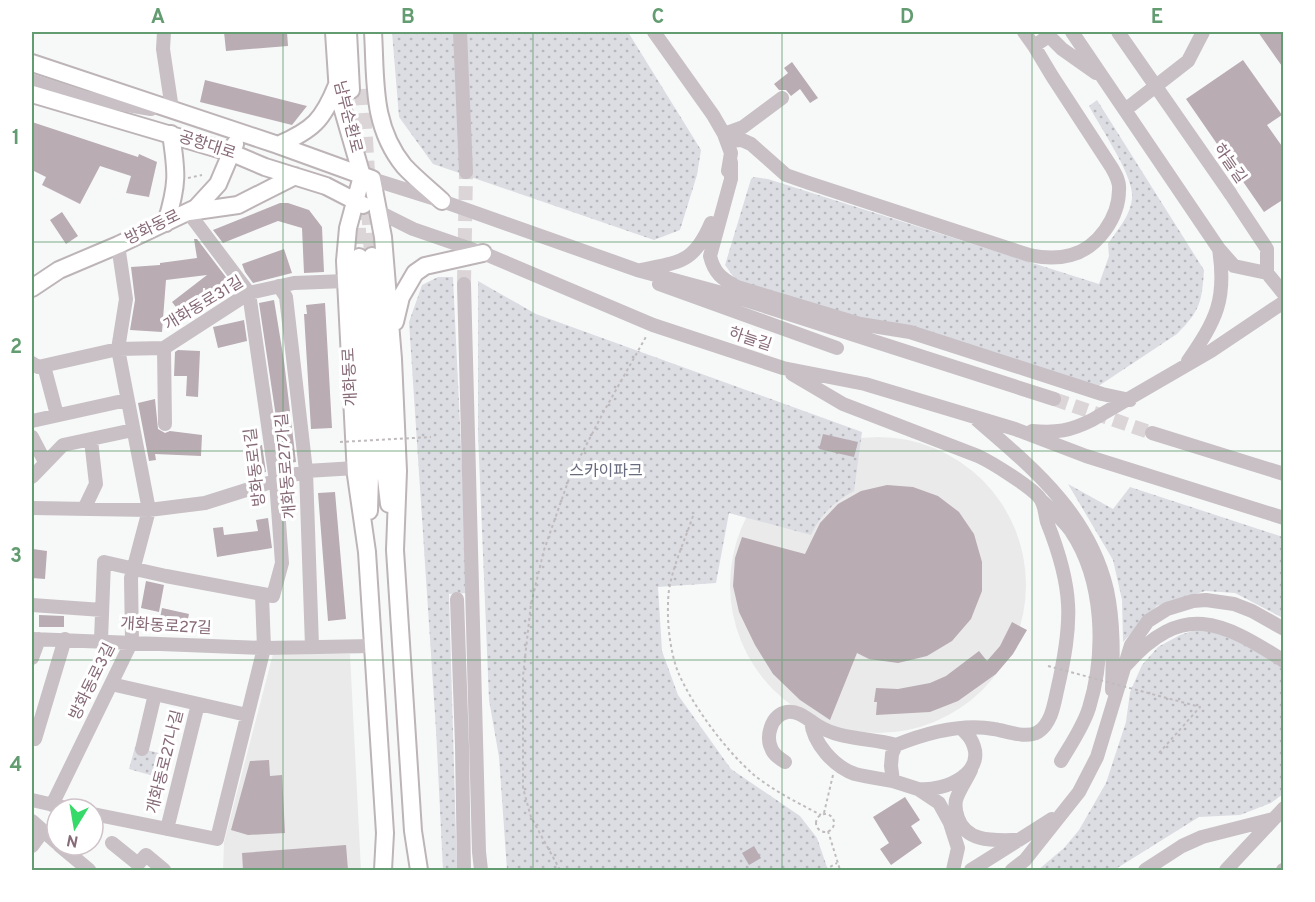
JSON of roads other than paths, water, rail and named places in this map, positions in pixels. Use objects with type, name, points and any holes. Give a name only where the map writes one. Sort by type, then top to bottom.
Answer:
[{"type":"main road","name":"남부순환로","points":[[334,32],[353,88]]},
{"type":"main road","name":"남부순환로","points":[[348,32],[353,88],[367,177],[377,211]]},
{"type":"main road","name":"남부순환로","points":[[353,88],[359,32]]},
{"type":"main road","name":"남부순환로","points":[[353,88],[373,32]]},
{"type":"main road","name":"공항대로","points":[[32,63],[367,177]]},
{"type":"main road","points":[[278,145],[311,128],[353,88],[380,120],[391,145],[405,166],[442,201]]},
{"type":"main road","name":"공항대로","points":[[32,94],[232,153],[265,167],[326,186],[377,211]]},
{"type":"main road","name":"방화동로","points":[[32,288],[59,270],[196,208],[218,184],[239,132]]},
{"type":"main road","points":[[165,223],[175,194],[176,178],[171,134]]},
{"type":"main road","points":[[188,212],[238,205],[294,176]]},
{"type":"main road","name":"남부순환로","points":[[354,201],[367,177]]},
{"type":"main road","name":"개화동로","points":[[354,201],[348,228],[365,259],[393,359],[398,471],[395,550]]},
{"type":"main road","name":"개화동로","points":[[377,211],[383,237],[346,281],[356,468],[367,552],[385,833],[390,870]]},
{"type":"main road","points":[[393,359],[396,314],[401,297],[415,273],[425,266],[483,253]]},
{"type":"main road","name":"개화동로","points":[[365,259],[384,470],[395,550],[413,831],[413,870]]},
{"type":"main road","name":"개화동로","points":[[365,259],[370,476],[367,552]]},
{"type":"main road","name":"개화동로","points":[[413,831],[419,870]]},
{"type":"main road","name":"개화동로","points":[[383,870],[385,833]]},
{"type":"street","points":[[164,32],[163,49],[172,109]]},
{"type":"street","points":[[460,32],[466,172]]},
{"type":"street","points":[[654,32],[713,115],[726,137],[731,153],[731,179],[710,256],[712,264],[723,280],[737,287],[860,324],[910,332],[1102,394],[1130,400]]},
{"type":"street","points":[[726,137],[751,144],[786,175],[819,187],[1029,255],[1044,258],[1073,255],[1085,249],[1107,228],[1118,202],[1120,189],[1118,179],[1024,32]]},
{"type":"street","name":"하늘길","points":[[1072,32],[1219,249],[1234,266],[1267,273],[1267,249],[1118,32]]},
{"type":"street","points":[[1125,110],[1188,61],[1203,32]]},
{"type":"street","points":[[1034,46],[1047,34]]},
{"type":"street","name":"하늘길","points":[[1047,34],[1076,59],[1103,77]]},
{"type":"street","points":[[32,81],[86,98],[189,115]]},
{"type":"street","points":[[726,137],[782,98]]},
{"type":"street","points":[[637,270],[672,264],[683,260],[697,250],[712,222],[731,162]]},
{"type":"street","points":[[367,177],[637,270],[733,296],[1054,399]]},
{"type":"street","name":"하늘길","points":[[377,211],[413,229],[483,253],[653,325],[783,368],[865,384],[973,416],[1086,456],[1284,518]]},
{"type":"street","name":"방화동로1길","points":[[188,212],[249,293],[276,482],[282,563],[273,596],[262,595]]},
{"type":"street","name":"방화동로3길","points":[[56,797],[132,641],[131,578],[149,510],[118,349],[126,299],[118,245]]},
{"type":"street","name":"하늘길","points":[[1186,364],[1209,331],[1218,309],[1222,280],[1219,249]]},
{"type":"street","points":[[637,270],[664,287],[837,348]]},
{"type":"street","points":[[1267,273],[1284,294]]},
{"type":"street","name":"개화동로31길","points":[[57,415],[38,365],[118,349],[164,348],[249,293],[294,283],[346,281]]},
{"type":"street","points":[[464,284],[480,870]]},
{"type":"street","name":"개화동로27가길","points":[[279,286],[286,297],[306,471],[312,646]]},
{"type":"street","name":"하늘길","points":[[1015,429],[1041,432],[1071,430],[1130,400],[1186,364],[1211,351],[1284,302]]},
{"type":"street","points":[[164,348],[165,423]]},
{"type":"street","points":[[783,368],[843,404],[978,456],[998,466],[1041,499],[1070,530],[1092,576],[1099,615],[1098,651],[1095,685],[1089,710],[1061,760]]},
{"type":"street","points":[[32,421],[127,400]]},
{"type":"street","points":[[973,416],[1020,456],[1060,497],[1079,522],[1093,548],[1107,591],[1113,644],[1112,711]]},
{"type":"street","points":[[32,477],[63,445],[133,430]]},
{"type":"street","points":[[1152,433],[1284,474]]},
{"type":"street","points":[[32,437],[45,462]]},
{"type":"street","points":[[84,509],[96,484],[92,440]]},
{"type":"street","points":[[32,508],[149,510],[205,503],[306,471],[356,468]]},
{"type":"street","points":[[785,762],[772,752],[769,744],[771,726],[776,718],[786,712],[802,714],[823,729],[842,736],[896,745],[918,736],[961,728],[982,727],[1031,735],[1042,729],[1051,714],[1065,656],[1070,602],[1062,564],[1041,499]]},
{"type":"street","name":"방화동로3길","points":[[101,640],[104,562],[134,567]]},
{"type":"street","points":[[134,567],[166,576],[262,595],[264,648]]},
{"type":"street","points":[[457,599],[464,870]]},
{"type":"street","points":[[1012,870],[1025,860],[1079,792],[1097,757],[1131,645],[1143,627],[1157,614],[1180,604],[1206,600],[1234,604],[1284,629]]},
{"type":"street","points":[[32,605],[102,610]]},
{"type":"street","points":[[1123,669],[1155,638],[1183,625],[1203,623],[1215,624],[1239,634],[1284,661]]},
{"type":"street","points":[[32,658],[35,639]]},
{"type":"street","name":"개화동로27길","points":[[35,639],[132,641],[264,648],[373,646]]},
{"type":"street","points":[[35,739],[65,639]]},
{"type":"street","name":"개화동로27나길","points":[[105,816],[217,839],[264,648]]},
{"type":"street","name":"개화동로27나길","points":[[111,684],[247,715]]},
{"type":"street","points":[[142,748],[155,694]]},
{"type":"street","name":"개화동로27나길","points":[[167,829],[198,704]]},
{"type":"street","points":[[811,722],[812,732],[820,746],[842,768],[855,774],[928,790],[941,788],[962,778],[971,770]]},
{"type":"street","points":[[961,728],[971,739],[975,753],[971,770],[956,799],[956,812],[961,826],[972,835],[986,840],[1019,840]]},
{"type":"street","points":[[893,782],[891,766],[896,745]]},
{"type":"street","points":[[918,789],[939,803],[950,823],[958,848],[953,870]]},
{"type":"street","points":[[1226,870],[1284,808]]},
{"type":"street","points":[[971,870],[1061,814]]},
{"type":"street","points":[[1145,870],[1182,846],[1202,837],[1273,819]]},
{"type":"street","points":[[32,821],[43,831],[32,846]]},
{"type":"street","points":[[112,843],[138,864],[146,855],[164,870]]},
{"type":"street","points":[[72,857],[84,869]]},
{"type":"tunnel","points":[[362,89],[372,256]]},
{"type":"tunnel","points":[[464,284],[466,172]]},
{"type":"tunnel","points":[[357,204],[359,257]]},
{"type":"tunnel","points":[[1054,399],[1152,433]]},
{"type":"park label","name":"스카이파크","points":[[606,472]]}]
